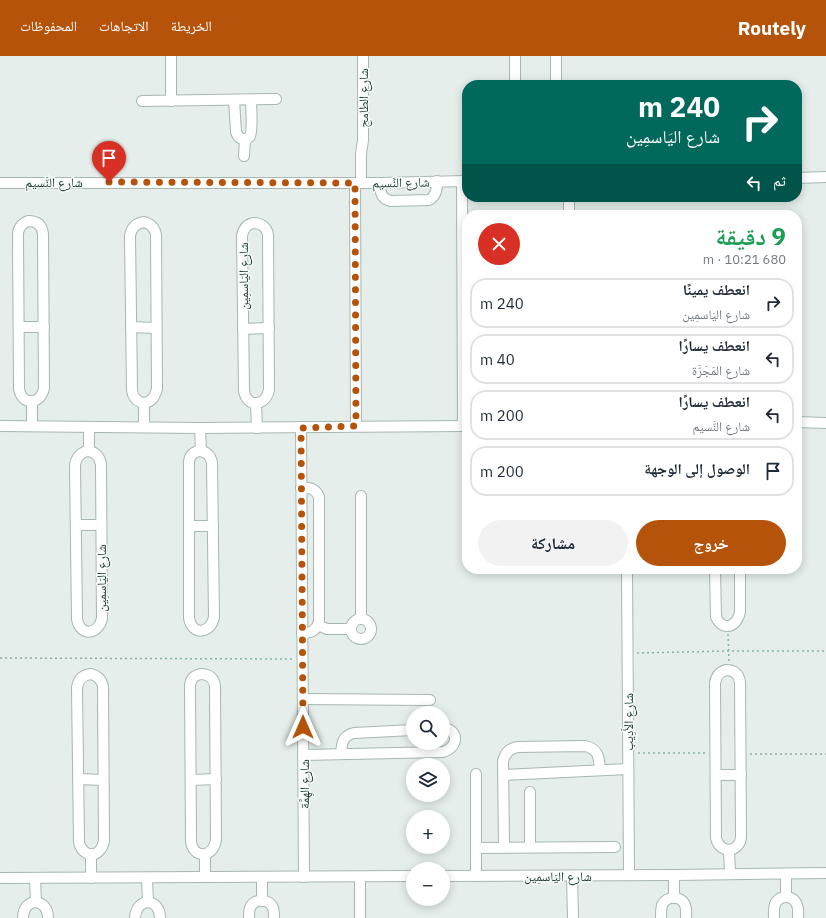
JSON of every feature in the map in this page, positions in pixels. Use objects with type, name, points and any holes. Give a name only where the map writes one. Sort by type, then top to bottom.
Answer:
[{"type":"street","points":[[171,56],[171,101]]},
{"type":"street","name":"شارع الطامح","points":[[356,426],[361,182],[366,153],[363,140],[363,56]]},
{"type":"street","points":[[515,56],[515,80]]},
{"type":"street","points":[[556,56],[556,80]]},
{"type":"street","points":[[142,101],[276,99]]},
{"type":"street","points":[[234,100],[236,134],[240,138],[245,139],[250,137],[252,132],[251,100]]},
{"type":"street","points":[[244,156],[245,139]]},
{"type":"street","points":[[802,178],[826,178]]},
{"type":"street","points":[[380,183],[382,195],[391,201],[429,200],[436,192],[437,181]]},
{"type":"street","name":"شارع النَّسيم","points":[[0,183],[380,183],[462,181]]},
{"type":"street","points":[[32,221],[39,224],[43,234],[44,327],[44,388],[41,397],[32,401],[24,399],[20,393],[18,231],[25,222],[32,221]]},
{"type":"street","points":[[141,222],[151,225],[156,235],[156,328],[157,389],[155,396],[148,402],[144,403],[137,400],[132,394],[130,236],[134,226],[141,222]]},
{"type":"street","name":"شارع اليَاسمِين","points":[[256,223],[263,226],[268,235],[268,328],[269,390],[265,399],[260,403],[252,403],[246,398],[244,391],[243,233],[246,226],[249,224],[256,223]]},
{"type":"street","points":[[18,327],[44,327]]},
{"type":"street","points":[[131,328],[156,328]]},
{"type":"street","name":"شارع اليَاسمِين","points":[[243,329],[268,328]]},
{"type":"street","points":[[32,401],[32,426]]},
{"type":"street","points":[[144,403],[144,427]]},
{"type":"street","points":[[256,403],[257,428]]},
{"type":"street","points":[[802,422],[826,423]]},
{"type":"street","points":[[0,426],[301,428],[356,426],[462,426]]},
{"type":"street","points":[[89,427],[90,451]]},
{"type":"street","points":[[200,428],[201,451]]},
{"type":"street","name":"شارع الهِمَّة","points":[[301,428],[304,877]]},
{"type":"street","name":"شارع اليَاسمِين","points":[[90,451],[96,454],[101,464],[102,618],[98,627],[93,631],[82,629],[77,623],[76,461],[82,452],[90,451]]},
{"type":"street","points":[[201,451],[208,454],[212,459],[214,617],[211,626],[202,631],[192,626],[189,618],[189,460],[192,454],[201,451]]},
{"type":"street","points":[[301,488],[312,488],[319,498],[319,619],[318,626],[316,628],[311,632],[302,633]]},
{"type":"street","points":[[361,496],[361,618]]},
{"type":"street","name":"شارع اليَاسمِين","points":[[76,525],[101,525]]},
{"type":"street","points":[[189,526],[213,526]]},
{"type":"street","name":"شارع الأَدِيب","points":[[627,574],[629,875]]},
{"type":"street","points":[[715,574],[716,618],[721,624],[728,626],[737,622],[740,616],[740,574]]},
{"type":"street","points":[[361,618],[367,620],[371,626],[368,636],[362,639],[355,638],[350,629],[350,626],[354,620],[361,618]]},
{"type":"street","points":[[318,626],[327,629],[350,629]]},
{"type":"street","points":[[729,670],[738,675],[740,682],[741,836],[738,846],[729,850],[722,848],[717,841],[716,679],[719,673],[729,670]]},
{"type":"street","points":[[92,674],[101,680],[103,687],[104,780],[104,841],[100,850],[95,854],[91,854],[81,850],[79,842],[78,684],[81,678],[92,674]]},
{"type":"street","points":[[204,674],[211,677],[215,686],[216,779],[216,840],[214,847],[210,852],[200,854],[196,852],[192,846],[190,780],[190,684],[197,675],[204,674]]},
{"type":"street","points":[[303,699],[430,700]]},
{"type":"street","points":[[341,754],[344,739],[354,732],[406,730]]},
{"type":"street","points":[[450,730],[455,739],[454,745],[450,749]]},
{"type":"street","points":[[504,848],[504,757],[509,751],[518,747],[588,746],[595,750],[598,756],[600,770]]},
{"type":"street","points":[[303,755],[443,752],[449,750]]},
{"type":"street","points":[[504,775],[628,769]]},
{"type":"street","points":[[476,774],[476,876]]},
{"type":"street","points":[[716,775],[741,775]]},
{"type":"street","points":[[190,780],[216,779]]},
{"type":"street","points":[[78,780],[104,780]]},
{"type":"street","points":[[530,792],[530,847]]},
{"type":"street","points":[[476,848],[615,847]]},
{"type":"street","points":[[729,850],[730,874]]},
{"type":"street","points":[[91,854],[91,878]]},
{"type":"street","points":[[205,854],[205,877]]},
{"type":"street","name":"شارع اليَاسمِين","points":[[450,876],[826,873]]},
{"type":"street","points":[[786,874],[786,897]]},
{"type":"street","points":[[674,875],[674,898]]},
{"type":"street","points":[[0,878],[406,876]]},
{"type":"street","points":[[572,876],[573,918]]},
{"type":"street","points":[[262,877],[262,901]]},
{"type":"street","points":[[360,877],[360,918]]},
{"type":"street","points":[[35,878],[36,902]]},
{"type":"street","points":[[147,878],[148,902]]},
{"type":"street","points":[[774,918],[775,903],[780,898],[786,897],[791,898],[796,902],[798,918]]},
{"type":"street","points":[[661,918],[663,904],[668,899],[674,898],[684,903],[686,918]]},
{"type":"street","points":[[249,918],[251,907],[256,902],[262,901],[266,901],[272,906],[274,918]]},
{"type":"street","points":[[23,918],[27,906],[36,902],[40,903],[46,908],[48,918]]},
{"type":"street","points":[[136,918],[136,912],[139,906],[148,902],[153,903],[158,908],[160,911],[160,918]]},
{"type":"path","points":[[728,626],[729,670]]},
{"type":"path","points":[[627,654],[728,651],[826,651]]},
{"type":"path","points":[[0,658],[303,659]]},
{"type":"path","points":[[628,753],[716,754]]},
{"type":"path","points":[[741,754],[826,754]]},
{"type":"route","points":[[109,182],[355,183],[356,426],[301,428],[303,727]]}]
